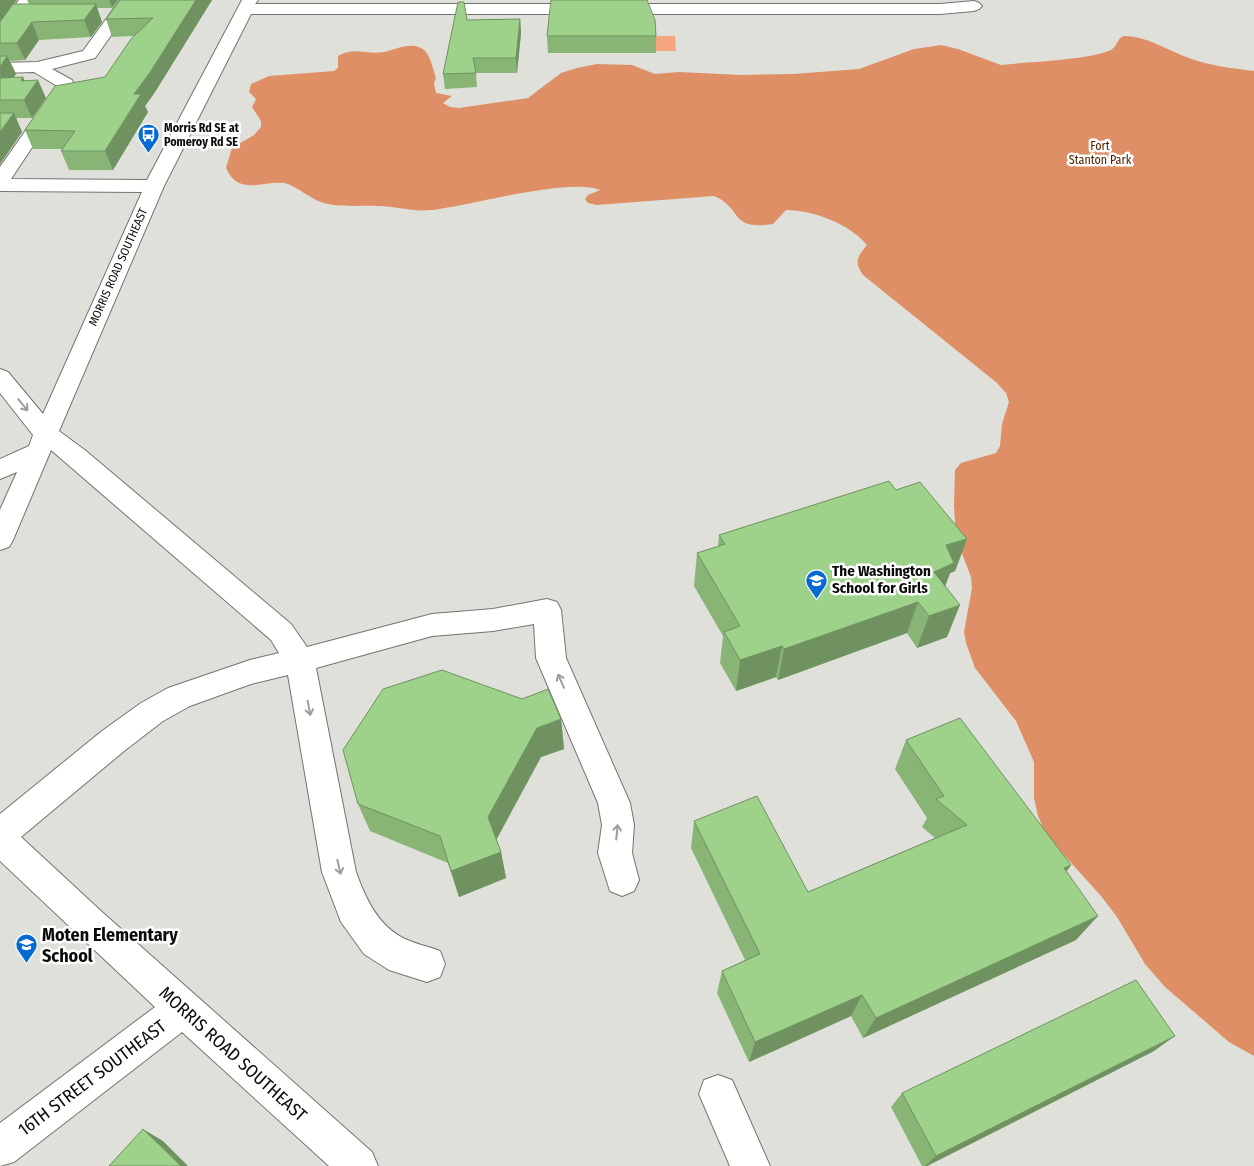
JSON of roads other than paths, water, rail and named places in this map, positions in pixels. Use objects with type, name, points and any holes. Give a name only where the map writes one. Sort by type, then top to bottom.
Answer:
[{"type":"street","points":[[0,36],[27,0]]},
{"type":"street","points":[[0,68],[38,67],[88,55],[128,0]]},
{"type":"street","points":[[247,5],[740,5],[940,9],[980,3]]},
{"type":"street","points":[[942,23],[980,3]]},
{"type":"street","name":"MORRIS ROAD SOUTHEAST","points":[[0,540],[154,186],[247,5]]},
{"type":"street","points":[[16,15],[34,15]]},
{"type":"street","points":[[99,15],[118,15]]},
{"type":"street","points":[[0,181],[66,84],[38,67]]},
{"type":"street","points":[[19,125],[38,126]]},
{"type":"street","points":[[0,185],[154,186]]},
{"type":"street","points":[[0,377],[41,443],[77,457],[281,632],[300,660],[340,872],[352,910],[376,942],[402,957],[427,964]]},
{"type":"street","points":[[0,470],[41,443]]},
{"type":"street","points":[[0,834],[113,741],[166,705],[207,686],[347,649],[432,624],[493,620],[547,610],[551,658],[614,803],[618,825],[615,853],[622,880]]},
{"type":"street","name":"MORRIS ROAD SOUTHEAST","points":[[0,839],[358,1166]]},
{"type":"street","name":"16TH STREET SOUTHEAST","points":[[0,1148],[183,1008]]},
{"type":"street","points":[[718,1094],[750,1166]]},
{"type":"place","name":"Morris Rd SE at Pomeroy Rd SE","points":[[148,154]]},
{"type":"place","name":"The Washington School for Girls","points":[[816,599]]},
{"type":"place","name":"Moten Elementary School","points":[[26,964]]},
{"type":"park label","name":"Fort Stanton Park","points":[[1100,153]]}]
